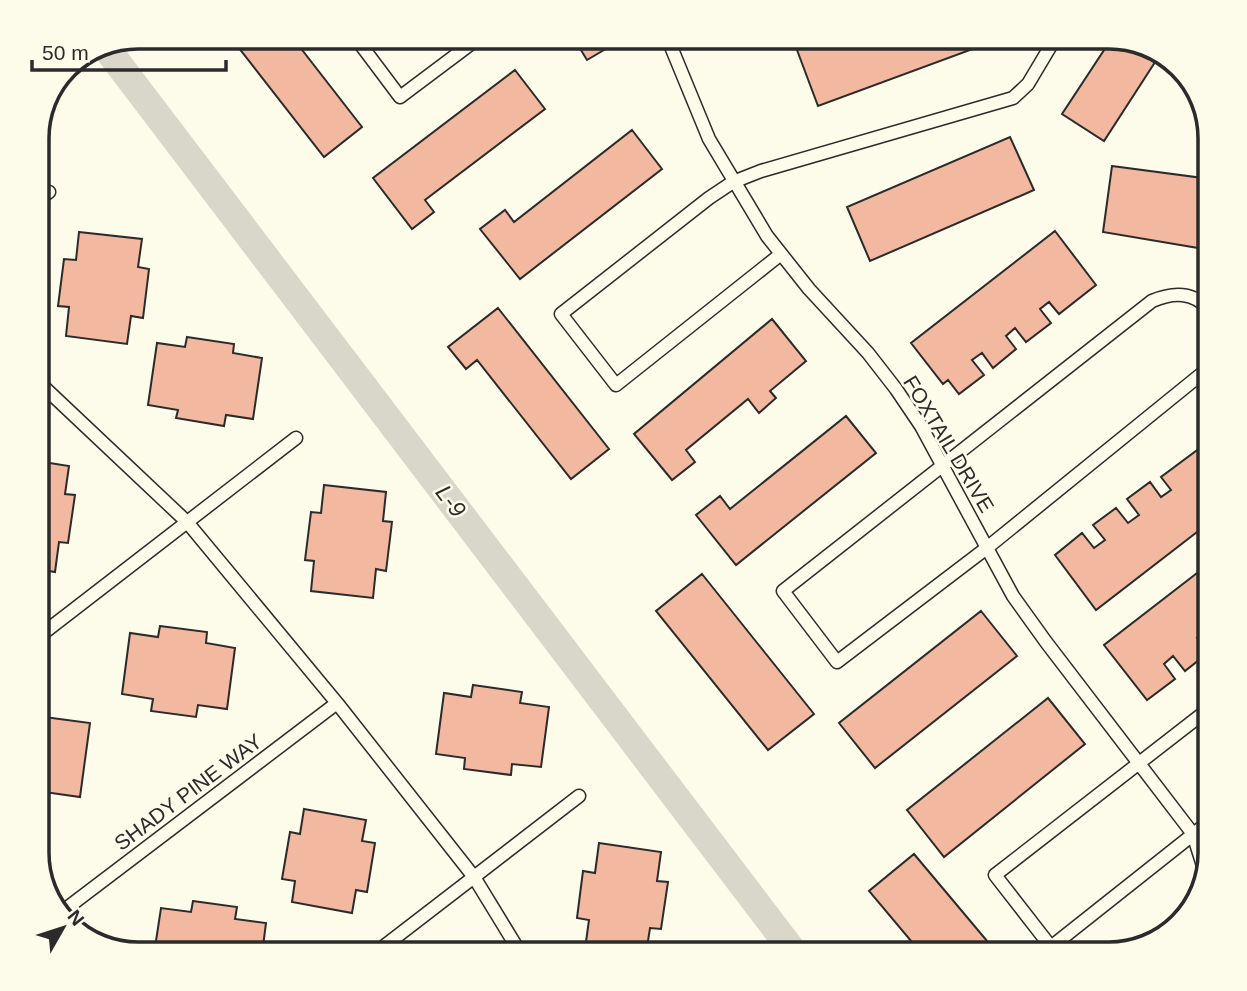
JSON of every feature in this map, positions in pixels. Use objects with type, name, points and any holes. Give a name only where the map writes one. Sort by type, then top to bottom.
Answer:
[{"type":"lane","points":[[364,49],[400,97],[460,49]]},
{"type":"lane","name":"FOXTAIL DRIVE","points":[[672,49],[709,139],[766,236],[896,389],[943,466],[1013,596],[1193,834],[1198,850]]},
{"type":"lane","points":[[781,254],[615,385],[561,314],[733,182],[761,171],[1013,98],[1028,84],[1049,49]]},
{"type":"lane","points":[[1198,300],[1180,294],[1165,295],[1152,302],[783,591],[837,662],[988,547],[1198,377]]},
{"type":"lane","points":[[49,392],[187,522],[337,703],[474,877],[514,942]]},
{"type":"lane","points":[[49,629],[296,438]]},
{"type":"lane","name":"SHADY PINE WAY","points":[[87,893],[337,703]]},
{"type":"lane","points":[[1047,942],[995,875],[1198,717]]},
{"type":"lane","points":[[390,942],[579,796]]},
{"type":"lane","points":[[1057,942],[1198,830]]},
{"type":"building","points":[[240,49],[301,49],[362,127],[324,157]]},
{"type":"building","points":[[580,49],[606,49],[587,60]]},
{"type":"building","points":[[797,49],[973,49],[818,106]]},
{"type":"building","points":[[1105,49],[1137,54],[1155,62],[1104,141],[1062,114]]},
{"type":"building","points":[[515,70],[545,109],[425,200],[434,212],[412,229],[373,178]]},
{"type":"building","points":[[632,130],[662,169],[520,279],[480,229],[505,210],[514,222]]},
{"type":"building","points":[[1010,137],[1034,190],[870,261],[847,207]]},
{"type":"building","points":[[1112,166],[1198,177],[1198,248],[1103,232]]},
{"type":"building","points":[[1055,231],[1096,285],[1059,314],[1049,302],[1040,309],[1051,323],[1026,342],[1015,328],[1006,336],[1016,349],[993,368],[982,353],[972,360],[984,375],[959,394],[948,380],[943,384],[911,343]]},
{"type":"building","points":[[79,232],[142,239],[138,267],[149,269],[143,318],[131,316],[127,344],[66,336],[69,307],[58,306],[64,259],[76,260]]},
{"type":"building","points":[[498,308],[609,449],[571,479],[477,360],[466,369],[448,347]]},
{"type":"building","points":[[772,319],[806,361],[770,391],[776,398],[759,413],[748,399],[686,450],[695,462],[672,480],[634,434]]},
{"type":"building","points":[[187,337],[234,344],[233,353],[262,358],[253,419],[226,415],[224,426],[176,418],[178,410],[148,405],[157,343],[185,347]]},
{"type":"building","points":[[846,416],[876,453],[736,565],[696,515],[720,496],[730,509]]},
{"type":"building","points":[[1198,449],[1198,531],[1096,610],[1055,555],[1082,533],[1094,548],[1105,540],[1093,525],[1116,508],[1128,523],[1139,515],[1127,499],[1150,482],[1161,497],[1171,490],[1161,477]]},
{"type":"building","points":[[49,463],[69,466],[65,494],[75,495],[68,543],[59,542],[55,572],[49,571]]},
{"type":"building","points":[[324,485],[386,492],[383,521],[392,522],[386,571],[376,569],[373,598],[311,591],[314,561],[305,560],[311,512],[321,513]]},
{"type":"building","points":[[1198,572],[1198,661],[1185,671],[1173,656],[1164,664],[1175,679],[1147,700],[1104,645]]},
{"type":"building","points":[[702,574],[814,714],[768,750],[656,611]]},
{"type":"building","points":[[981,611],[1017,656],[875,768],[839,723]]},
{"type":"building","points":[[160,626],[207,632],[206,643],[235,648],[227,709],[198,705],[196,717],[151,711],[153,699],[122,694],[130,633],[158,637]]},
{"type":"building","points":[[473,685],[522,692],[520,703],[549,707],[541,767],[512,764],[511,775],[464,769],[465,758],[436,754],[444,693],[471,697]]},
{"type":"building","points":[[1048,698],[1085,744],[944,857],[907,810]]},
{"type":"building","points":[[49,718],[90,723],[80,797],[49,793]]},
{"type":"building","points":[[304,809],[366,820],[362,841],[375,843],[367,892],[356,890],[352,913],[292,902],[295,881],[282,879],[290,832],[300,834]]},
{"type":"building","points":[[599,843],[661,852],[657,881],[668,882],[661,929],[650,928],[648,942],[586,942],[589,920],[577,918],[583,871],[595,873]]},
{"type":"building","points":[[914,854],[988,942],[912,942],[869,891]]},
{"type":"building","points":[[193,901],[237,907],[235,919],[266,923],[264,942],[156,942],[161,908],[191,912]]},
{"type":"waterway","name":"L-9","points":[[111,54],[786,942]]}]
